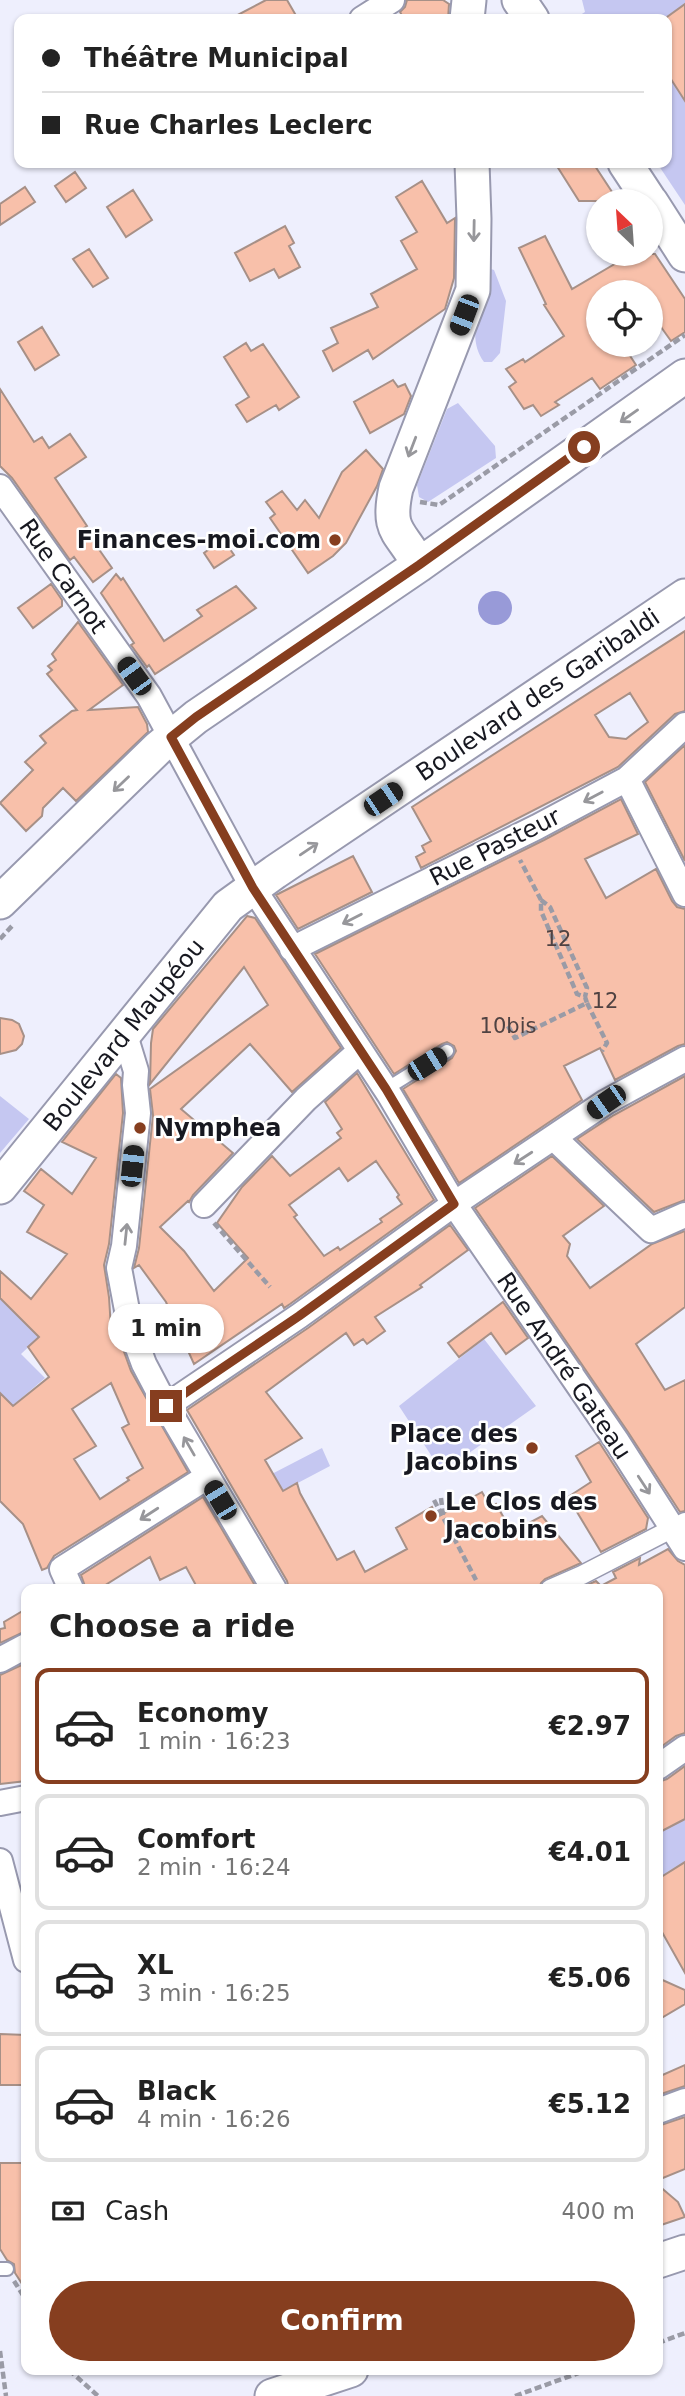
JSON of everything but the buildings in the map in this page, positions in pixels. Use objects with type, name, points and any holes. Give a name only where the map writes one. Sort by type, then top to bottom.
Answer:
[{"type":"main road","points":[[419,565],[393,522],[392,508],[396,488],[473,290],[472,168]]},
{"type":"main road","points":[[628,168],[642,189]]},
{"type":"main road","points":[[663,220],[685,254]]},
{"type":"main road","points":[[0,902],[183,727],[419,565],[685,376]]},
{"type":"main road","name":"Boulevard des Garibaldi","points":[[253,888],[685,596]]},
{"type":"main road","name":"Boulevard Maupéou","points":[[0,1187],[228,906],[253,888]]},
{"type":"main road","points":[[663,2260],[685,2252]]},
{"type":"main road","points":[[272,2396],[336,2375]]},
{"type":"street","points":[[370,14],[392,0]]},
{"type":"street","name":"Rue Carnot","points":[[0,487],[149,696],[183,727],[253,888],[292,949]]},
{"type":"street","name":"Rue Pasteur","points":[[292,949],[453,876],[501,851],[627,779],[685,725]]},
{"type":"street","points":[[627,779],[685,894]]},
{"type":"street","name":"Rue André Gateau","points":[[292,949],[386,1089],[454,1204],[681,1533]]},
{"type":"street","points":[[125,1035],[136,1071],[138,1113],[124,1246],[119,1268],[131,1329],[144,1364],[166,1406],[271,1584]]},
{"type":"street","points":[[209,1200],[306,1099],[360,1051]]},
{"type":"street","points":[[166,1406],[299,1316],[454,1204],[606,1102],[685,1059]]},
{"type":"street","points":[[554,1138],[651,1230],[685,1215]]},
{"type":"street","points":[[69,1584],[62,1569],[207,1477]]},
{"type":"street","points":[[562,1584],[681,1533]]},
{"type":"street","points":[[0,1660],[21,1649]]},
{"type":"street","points":[[663,1763],[685,1748]]},
{"type":"street","points":[[0,1803],[21,1799]]},
{"type":"street","points":[[0,1861],[21,1941]]},
{"type":"street","points":[[663,2109],[685,2101]]},
{"type":"lane","points":[[386,1089],[447,1051]]},
{"type":"path","points":[[392,508],[414,501],[439,505],[685,335]]},
{"type":"path","points":[[501,851],[541,900],[550,907],[587,988],[586,1000]]},
{"type":"path","points":[[541,900],[541,911],[578,994],[586,1000],[607,1043],[602,1051]]},
{"type":"path","points":[[508,1026],[515,1038],[586,1000]]},
{"type":"path","points":[[209,1200],[217,1228],[270,1287]]},
{"type":"path","points":[[441,1498],[443,1520]]},
{"type":"path","points":[[434,1500],[476,1580]]},
{"type":"path","points":[[663,2341],[685,2333]]},
{"type":"path","points":[[0,2351],[6,2396]]},
{"type":"path","points":[[75,2375],[98,2396]]},
{"type":"path","points":[[515,2396],[573,2375]]},
{"type":"shaded area","points":[[582,0],[685,0],[685,15],[680,8],[671,14],[582,14],[585,12]]},
{"type":"shaded area","points":[[672,81],[685,101],[685,205],[660,168],[672,168]]},
{"type":"shaded area","points":[[491,269],[494,270],[506,301],[500,353],[492,362],[484,362],[478,351],[475,328]]},
{"type":"shaded area","points":[[458,403],[495,446],[496,458],[428,502],[419,497],[417,485],[447,409]]},
{"type":"shaded area","points":[[495,591],[507,596],[512,608],[507,620],[495,625],[483,620],[478,608],[483,596]]},
{"type":"shaded area","points":[[0,1096],[29,1119],[0,1153]]},
{"type":"shaded area","points":[[0,1299],[39,1337],[21,1354],[45,1378],[4,1413],[0,1400]]},
{"type":"shaded area","points":[[484,1339],[536,1406],[442,1472],[399,1406]]},
{"type":"shaded area","points":[[322,1448],[330,1466],[275,1495],[266,1477]]},
{"type":"shaded area","points":[[685,1819],[685,1862],[663,1882],[663,1830]]},
{"type":"place","name":"Finances-moi.com","points":[[335,540]]},
{"type":"place","name":"Nymphea","points":[[140,1128]]},
{"type":"place","name":"Place des Jacobins","points":[[532,1448]]},
{"type":"place","name":"Le Clos des Jacobins","points":[[431,1516]]},
{"type":"route","points":[[166,1406],[299,1316],[454,1204],[386,1089],[253,888],[171,737],[584,447]]}]
